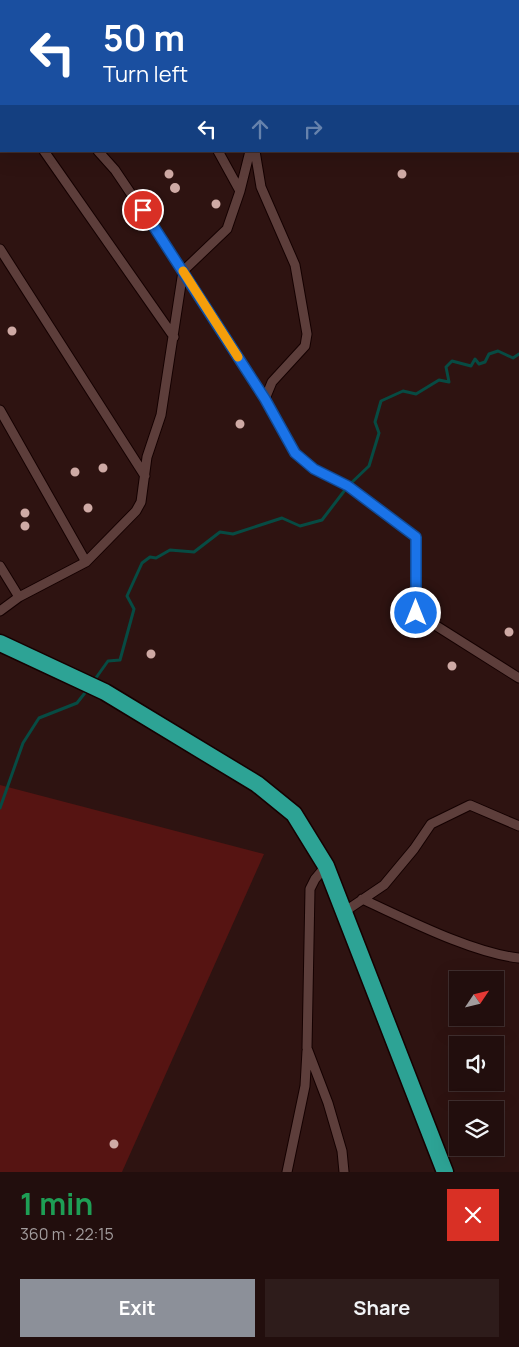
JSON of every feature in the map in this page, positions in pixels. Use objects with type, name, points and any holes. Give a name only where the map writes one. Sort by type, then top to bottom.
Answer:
[{"type":"highway","points":[[0,643],[79,678],[105,692],[257,784],[294,814],[326,866],[445,1172]]},
{"type":"street","points":[[45,152],[174,337]]},
{"type":"street","points":[[99,152],[115,170],[183,271],[265,399],[295,453],[314,469],[348,486],[416,537],[416,613],[519,678]]},
{"type":"street","points":[[219,152],[240,191]]},
{"type":"street","points":[[0,611],[18,597],[86,562],[136,511],[141,502],[147,457],[161,415],[183,271],[227,229],[240,191],[250,152]]},
{"type":"street","points":[[255,152],[261,187],[294,266],[307,334],[305,346],[272,382],[265,399]]},
{"type":"street","points":[[0,249],[145,476]]},
{"type":"street","points":[[0,410],[86,562]]},
{"type":"street","points":[[0,566],[18,597]]},
{"type":"street","points":[[344,912],[384,884],[414,849],[430,824],[470,805],[519,826]]},
{"type":"street","points":[[288,1172],[305,1086],[308,1048],[310,889],[326,866]]},
{"type":"street","points":[[362,899],[443,935],[506,957],[519,958]]},
{"type":"street","points":[[308,1048],[328,1103],[342,1151],[344,1172]]},
{"type":"shaded area","points":[[0,785],[264,854],[122,1172],[0,1172]]},
{"type":"building","points":[[169,169],[174,174],[169,179],[164,174]]},
{"type":"building","points":[[402,170],[406,174],[402,178],[398,174]]},
{"type":"building","points":[[175,183],[180,188],[175,193],[170,188]]},
{"type":"building","points":[[216,199],[221,204],[216,209],[211,204]]},
{"type":"building","points":[[12,327],[16,331],[12,335],[8,331]]},
{"type":"building","points":[[240,420],[244,424],[240,428],[236,424]]},
{"type":"building","points":[[103,464],[107,468],[103,472],[99,468]]},
{"type":"building","points":[[75,468],[79,472],[75,476],[71,472]]},
{"type":"building","points":[[88,504],[92,508],[88,512],[84,508]]},
{"type":"building","points":[[25,509],[29,513],[25,517],[21,513]]},
{"type":"building","points":[[25,522],[29,526],[25,530],[21,526]]},
{"type":"building","points":[[509,627],[514,632],[509,637],[504,632]]},
{"type":"building","points":[[151,650],[155,654],[151,658],[147,654]]},
{"type":"building","points":[[452,661],[457,666],[452,671],[447,666]]},
{"type":"building","points":[[114,1139],[119,1144],[114,1149],[109,1144]]},
{"type":"waterway","points":[[93,682],[108,661],[120,660],[134,609],[127,596],[142,563],[150,557],[156,558],[170,550],[194,552],[220,532],[233,534],[282,518],[300,526],[322,520],[348,486],[369,466],[379,433],[375,422],[381,401],[403,391],[416,394],[439,380],[449,382],[446,367],[452,361],[471,366],[475,359],[479,364],[485,362],[489,354],[498,351],[513,358],[519,354]]},
{"type":"waterway","points":[[0,808],[23,743],[39,718],[77,703],[88,689]]},
{"type":"slow traffic","points":[[183,271],[238,357]]},
{"type":"route","points":[[143,210],[265,399],[295,453],[314,469],[348,486],[416,537],[416,613]]}]
